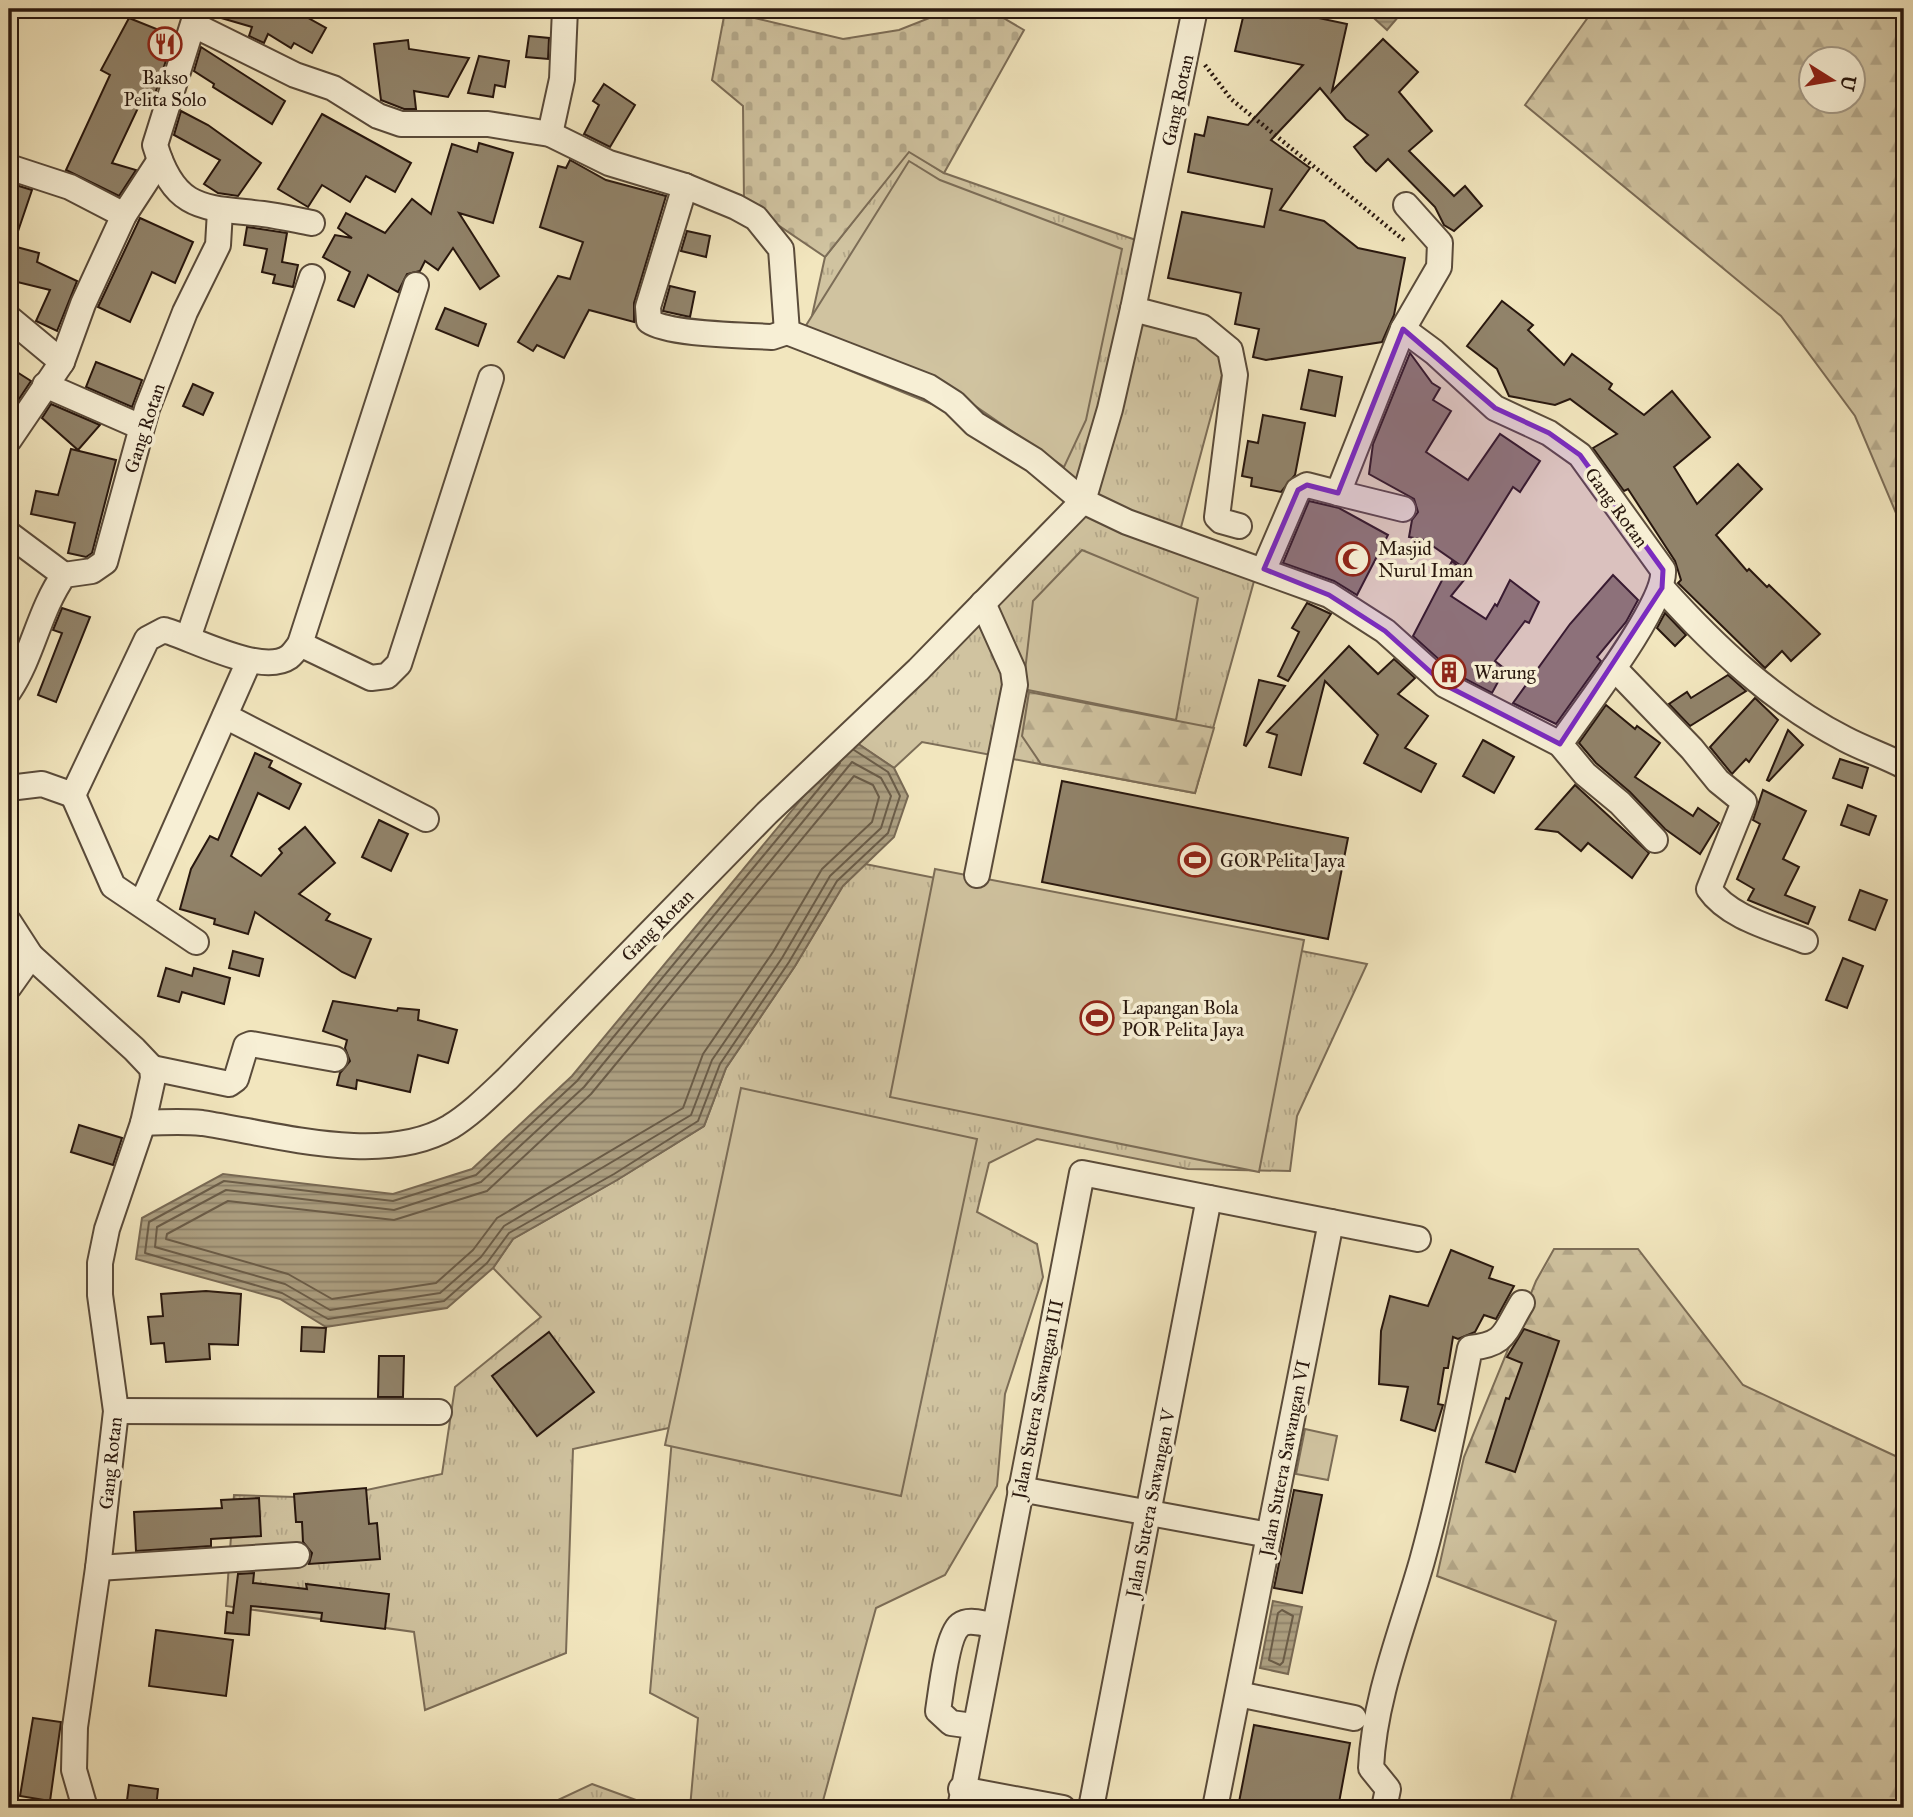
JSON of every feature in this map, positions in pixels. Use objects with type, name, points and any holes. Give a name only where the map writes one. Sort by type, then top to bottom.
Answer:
[{"type":"street","points":[[550,134],[562,79],[565,9]]},
{"type":"street","points":[[1189,43],[1195,9]]},
{"type":"street","points":[[312,223],[264,214],[219,211],[186,198],[172,184],[155,145],[196,17],[295,75],[333,88],[378,116],[401,124],[488,124],[520,127],[550,134],[609,163],[685,186],[756,218],[781,249],[787,332]]},
{"type":"street","name":"Gang Rotan","points":[[143,1123],[202,1124],[351,1146],[406,1142],[447,1128],[467,1116],[507,1079],[767,813],[918,670],[1083,501],[1110,409],[1189,43]]},
{"type":"street","points":[[9,440],[62,362],[83,304],[124,215],[160,160]]},
{"type":"street","points":[[9,167],[70,187],[124,215]]},
{"type":"street","points":[[685,186],[648,307],[649,321],[657,327],[772,337],[787,332],[929,387],[954,403],[975,424],[1034,460],[1083,501],[1167,538],[1264,569],[1329,595],[1385,631],[1445,685],[1560,744],[1585,774],[1620,803],[1656,840]]},
{"type":"street","points":[[1338,493],[1403,329],[1438,267],[1440,243],[1406,205]]},
{"type":"street","name":"Gang Rotan","points":[[64,575],[92,571],[105,562],[141,428],[185,312],[218,244],[219,211]]},
{"type":"street","points":[[188,638],[312,277]]},
{"type":"street","points":[[73,795],[147,639],[164,630],[249,661],[273,663],[289,657],[300,644],[416,285]]},
{"type":"street","points":[[1133,309],[1202,327],[1230,350],[1235,375],[1217,517],[1239,526]]},
{"type":"street","points":[[9,318],[62,362]]},
{"type":"street","name":"Gang Rotan","points":[[1403,329],[1434,352],[1495,408],[1549,433],[1580,455],[1663,570],[1662,588]]},
{"type":"street","points":[[300,644],[370,678],[387,676],[399,664],[491,378]]},
{"type":"street","points":[[45,385],[141,428]]},
{"type":"street","points":[[1264,569],[1298,490],[1307,485],[1402,509]]},
{"type":"street","points":[[9,534],[64,575],[52,592],[18,677],[9,691]]},
{"type":"street","points":[[1560,744],[1614,668],[1662,588],[1723,654],[1758,682],[1847,740],[1904,766]]},
{"type":"street","points":[[976,875],[991,822],[998,763],[1015,685],[1013,670],[983,603]]},
{"type":"street","points":[[142,903],[249,661]]},
{"type":"street","points":[[1614,668],[1692,749],[1718,781],[1744,802],[1709,889],[1717,901],[1739,914],[1805,941]]},
{"type":"street","points":[[225,716],[426,819]]},
{"type":"street","points":[[9,788],[42,784],[73,795],[113,886],[142,903],[196,942]]},
{"type":"street","points":[[9,922],[31,956],[152,1068],[229,1084],[236,1079],[246,1046],[251,1044],[335,1059]]},
{"type":"street","points":[[9,987],[31,956]]},
{"type":"street","name":"Gang Rotan","points":[[85,1808],[74,1770],[74,1740],[116,1411],[100,1295],[100,1263],[107,1229],[143,1123],[153,1078],[152,1068]]},
{"type":"street","name":"Jalan Sutera Sawangan III","points":[[961,1799],[1082,1173],[1209,1198]]},
{"type":"street","points":[[1209,1198],[1418,1239]]},
{"type":"street","name":"Jalan Sutera Sawangan V","points":[[1091,1808],[1209,1198]]},
{"type":"street","name":"Jalan Sutera Sawangan VI","points":[[1215,1808],[1331,1222]]},
{"type":"street","points":[[1384,1808],[1388,1789],[1371,1768],[1382,1699],[1432,1520],[1458,1416],[1469,1353],[1471,1348],[1491,1346],[1499,1341],[1521,1304]]},
{"type":"street","points":[[116,1411],[439,1412]]},
{"type":"street","points":[[1020,1489],[1269,1535]]},
{"type":"street","points":[[98,1568],[297,1555]]},
{"type":"street","points":[[974,1726],[951,1724],[943,1718],[938,1711],[940,1698],[953,1634],[962,1624],[971,1621],[993,1625]]},
{"type":"street","points":[[1238,1694],[1354,1718]]},
{"type":"street","points":[[961,1799],[1063,1808]]},
{"type":"path","name":"Gang Rotan","points":[[1189,43],[1231,99],[1413,247]]},
{"type":"highlighted area","points":[[1403,329],[1495,408],[1549,433],[1580,455],[1663,570],[1662,588],[1560,744],[1445,685],[1385,631],[1329,595],[1264,569],[1298,490],[1307,485],[1338,493]]},
{"type":"green space","points":[[952,9],[988,9],[1024,30],[944,173],[909,152],[825,257],[744,202],[743,106],[712,80],[725,11],[843,39],[899,30]]},
{"type":"green space","points":[[1594,9],[1904,9],[1904,532],[1855,416],[1781,316],[1525,105]]},
{"type":"green space","points":[[909,151],[944,173],[1150,245],[1134,317],[1202,333],[1228,353],[1177,542],[1256,574],[1195,793],[922,742],[894,768],[851,739],[1079,498],[976,422],[804,352],[825,257]]},
{"type":"green space","points":[[909,161],[940,180],[1122,249],[1086,420],[1064,467],[930,375],[805,327]]},
{"type":"green space","points":[[1082,550],[1198,598],[1176,720],[1023,689],[1033,601]]},
{"type":"green space","points":[[1029,692],[1214,728],[1195,793],[1041,764],[1022,736]]},
{"type":"green space","points":[[865,864],[1367,964],[1297,1116],[1290,1171],[1188,1169],[1037,1139],[989,1163],[977,1212],[1037,1244],[1043,1277],[1005,1394],[997,1486],[945,1575],[876,1608],[821,1808],[690,1808],[698,1718],[650,1693],[673,1427],[573,1449],[566,1653],[425,1710],[414,1632],[226,1606],[234,1495],[329,1498],[442,1474],[455,1387],[541,1317],[493,1268],[513,1239],[617,1180],[704,1126],[726,1068],[795,966],[843,885]]},
{"type":"green space","name":"Lapangan Bola POR Pelita Jaya","points":[[935,869],[1304,940],[1259,1172],[890,1097]]},
{"type":"green space","points":[[741,1088],[977,1139],[901,1496],[665,1445]]},
{"type":"green space","points":[[1554,1249],[1638,1249],[1743,1385],[1904,1460],[1904,1808],[1509,1808],[1556,1621],[1437,1576],[1464,1457],[1536,1281]]},
{"type":"green space","points":[[1305,1429],[1337,1436],[1328,1480],[1296,1474]]},
{"type":"green space","points":[[592,1784],[658,1808],[541,1808]]},
{"type":"water","points":[[1364,9],[1405,9],[1387,30]]},
{"type":"water","points":[[851,739],[894,768],[908,796],[894,837],[843,886],[795,966],[726,1068],[704,1126],[617,1180],[513,1239],[493,1268],[447,1308],[326,1327],[280,1299],[136,1259],[142,1218],[223,1174],[393,1194],[472,1169],[572,1076]]},
{"type":"water","points":[[1273,1601],[1302,1607],[1288,1674],[1260,1668]]},
{"type":"building","points":[[212,9],[292,9],[326,28],[312,53],[294,43],[291,48],[268,34],[264,43],[249,36],[252,27],[211,15]]},
{"type":"building","points":[[1245,9],[1262,14],[1264,9],[1296,9],[1295,13],[1347,24],[1332,91],[1383,39],[1418,72],[1399,92],[1432,131],[1409,151],[1454,196],[1465,186],[1482,206],[1454,231],[1444,225],[1435,207],[1388,159],[1376,171],[1366,162],[1354,147],[1368,135],[1346,119],[1320,88],[1271,140],[1310,168],[1280,210],[1324,221],[1358,248],[1405,258],[1394,315],[1382,342],[1266,360],[1253,357],[1259,329],[1235,324],[1241,293],[1168,278],[1182,212],[1264,227],[1272,189],[1188,172],[1195,134],[1204,136],[1208,117],[1248,125],[1303,65],[1235,51]]},
{"type":"building","points":[[129,18],[174,36],[154,97],[145,93],[112,163],[136,170],[119,196],[66,170],[110,75],[101,70]]},
{"type":"building","points":[[529,36],[549,38],[548,59],[526,57]]},
{"type":"building","points":[[408,40],[409,49],[469,58],[448,97],[414,91],[416,109],[404,109],[381,100],[374,44]]},
{"type":"building","points":[[201,47],[285,101],[272,124],[213,87],[214,84],[194,71]]},
{"type":"building","points":[[479,56],[509,61],[505,87],[495,85],[493,97],[468,93]]},
{"type":"building","points":[[604,84],[635,105],[610,147],[584,134],[599,105],[593,101]]},
{"type":"building","points":[[181,111],[208,125],[261,163],[238,196],[218,193],[204,184],[220,160],[174,135]]},
{"type":"building","points":[[322,114],[411,163],[395,192],[366,176],[350,202],[322,185],[308,207],[278,189]]},
{"type":"building","points":[[479,143],[513,153],[493,223],[459,213],[499,276],[480,289],[453,248],[438,270],[425,261],[420,271],[407,274],[398,292],[368,275],[354,307],[338,300],[350,272],[323,257],[335,235],[352,238],[338,228],[346,213],[385,233],[412,199],[431,214],[452,144],[477,152]]},
{"type":"building","points":[[570,160],[606,180],[666,196],[634,303],[634,322],[589,310],[564,358],[537,345],[533,351],[518,342],[558,276],[570,279],[583,242],[540,227],[558,166],[566,168]]},
{"type":"building","points":[[9,183],[32,190],[13,246],[39,253],[37,262],[77,281],[57,331],[36,321],[50,290],[9,280]]},
{"type":"building","points":[[140,218],[193,242],[175,283],[152,272],[130,322],[98,307]]},
{"type":"building","points":[[247,227],[287,233],[282,262],[298,265],[293,287],[273,283],[275,275],[262,272],[267,249],[244,245]]},
{"type":"building","points":[[687,231],[710,236],[706,257],[681,251]]},
{"type":"building","points":[[670,286],[695,292],[690,317],[663,311]]},
{"type":"building","points":[[1502,301],[1533,325],[1528,330],[1564,365],[1572,354],[1612,384],[1609,389],[1644,415],[1672,391],[1710,437],[1674,467],[1697,504],[1738,464],[1762,489],[1716,535],[1747,571],[1749,569],[1767,587],[1769,585],[1820,634],[1791,661],[1782,651],[1765,668],[1678,583],[1681,580],[1675,561],[1628,489],[1624,491],[1593,448],[1617,434],[1570,399],[1555,405],[1509,396],[1497,369],[1467,346]]},
{"type":"building","points":[[445,308],[486,324],[478,346],[436,329]]},
{"type":"building","points":[[1410,353],[1432,383],[1440,388],[1433,400],[1451,411],[1426,452],[1468,480],[1500,434],[1540,461],[1520,492],[1513,487],[1463,567],[1424,540],[1409,537],[1412,520],[1418,512],[1414,499],[1369,474],[1373,444]]},
{"type":"building","points":[[96,362],[142,380],[132,407],[86,387]]},
{"type":"building","points":[[9,367],[31,381],[9,414]]},
{"type":"building","points":[[1309,370],[1342,377],[1335,416],[1301,409]]},
{"type":"building","points":[[193,384],[213,393],[203,415],[183,406]]},
{"type":"building","points":[[51,404],[100,425],[78,450],[42,418]]},
{"type":"building","points":[[1263,415],[1305,423],[1295,475],[1281,492],[1251,486],[1252,478],[1242,476],[1248,441],[1258,443]]},
{"type":"building","points":[[71,449],[116,460],[92,553],[86,557],[68,553],[75,523],[31,514],[36,491],[58,495]]},
{"type":"building","points":[[1309,501],[1339,508],[1388,535],[1357,595],[1334,581],[1283,563]]},
{"type":"building","points":[[1452,561],[1468,575],[1451,596],[1486,619],[1495,604],[1497,606],[1510,580],[1539,602],[1529,623],[1525,621],[1495,661],[1505,669],[1492,693],[1454,673],[1413,636]]},
{"type":"building","points":[[1613,575],[1638,600],[1626,622],[1597,657],[1601,661],[1556,724],[1513,703],[1570,624]]},
{"type":"building","points":[[1307,603],[1331,614],[1288,681],[1278,676],[1299,632],[1292,628]]},
{"type":"building","points":[[62,608],[90,617],[56,702],[38,695],[62,633],[53,630]]},
{"type":"building","points":[[1665,613],[1686,635],[1675,646],[1657,628]]},
{"type":"building","points":[[1349,646],[1378,674],[1394,659],[1415,678],[1398,694],[1428,716],[1405,748],[1436,764],[1421,792],[1364,763],[1378,735],[1325,681],[1301,775],[1269,767],[1277,735],[1267,732]]},
{"type":"building","points":[[1728,675],[1746,691],[1690,726],[1669,704],[1687,692],[1691,698]]},
{"type":"building","points":[[1259,680],[1285,686],[1246,746],[1244,745]]},
{"type":"building","points":[[1755,698],[1778,720],[1749,762],[1746,759],[1732,774],[1710,747]]},
{"type":"building","points":[[1606,705],[1635,729],[1637,726],[1660,743],[1635,777],[1693,816],[1698,808],[1719,823],[1700,854],[1665,829],[1630,792],[1596,763],[1579,743]]},
{"type":"building","points":[[1788,730],[1803,745],[1769,781],[1767,780]]},
{"type":"building","points":[[1483,740],[1514,757],[1494,793],[1463,776]]},
{"type":"building","points":[[255,753],[272,761],[269,767],[301,784],[289,809],[258,793],[231,856],[261,876],[282,853],[279,849],[305,827],[335,863],[299,894],[330,914],[326,920],[371,939],[355,978],[342,972],[255,912],[248,934],[214,924],[215,919],[180,909],[191,869],[210,836],[218,840]]},
{"type":"building","points":[[1840,759],[1868,768],[1862,788],[1833,778]]},
{"type":"building","name":"GOR Pelita Jaya","points":[[1062,781],[1348,838],[1328,939],[1042,882]]},
{"type":"building","points":[[1575,785],[1649,853],[1632,878],[1588,843],[1581,851],[1558,832],[1536,829]]},
{"type":"building","points":[[1763,790],[1806,811],[1783,859],[1799,867],[1785,895],[1815,907],[1808,924],[1748,900],[1754,889],[1737,879],[1760,824],[1753,820]]},
{"type":"building","points":[[1848,805],[1876,816],[1869,835],[1841,825]]},
{"type":"building","points":[[379,820],[408,834],[391,871],[362,857]]},
{"type":"building","points":[[1860,890],[1887,900],[1875,930],[1849,920]]},
{"type":"building","points":[[233,951],[263,959],[259,976],[229,968]]},
{"type":"building","points":[[1843,958],[1863,966],[1847,1008],[1826,1000]]},
{"type":"building","points":[[166,968],[192,976],[194,968],[230,978],[224,1004],[182,992],[179,1002],[158,996]]},
{"type":"building","points":[[333,1001],[397,1011],[398,1008],[419,1010],[418,1020],[457,1030],[448,1063],[418,1055],[410,1092],[357,1080],[356,1089],[337,1085],[340,1073],[350,1061],[345,1048],[347,1040],[323,1031]]},
{"type":"building","points":[[79,1125],[122,1138],[113,1165],[71,1152]]},
{"type":"building","points":[[1451,1250],[1493,1267],[1489,1278],[1514,1286],[1496,1319],[1484,1315],[1475,1332],[1458,1339],[1453,1337],[1448,1368],[1444,1368],[1438,1404],[1443,1405],[1435,1431],[1401,1420],[1408,1387],[1379,1384],[1381,1331],[1390,1296],[1428,1306]]},
{"type":"building","points":[[206,1291],[241,1294],[238,1345],[209,1344],[210,1359],[166,1362],[164,1343],[151,1344],[148,1317],[163,1316],[161,1294]]},
{"type":"building","points":[[302,1327],[326,1328],[324,1352],[301,1351]]},
{"type":"building","points":[[1524,1329],[1559,1341],[1515,1472],[1486,1462],[1506,1398],[1509,1399],[1522,1363],[1507,1357]]},
{"type":"building","points":[[549,1332],[594,1392],[537,1436],[492,1376]]},
{"type":"building","points":[[379,1356],[404,1356],[403,1397],[378,1397]]},
{"type":"building","points":[[366,1488],[369,1524],[377,1523],[380,1559],[309,1564],[312,1553],[303,1542],[302,1522],[296,1522],[294,1494]]},
{"type":"building","points":[[1294,1490],[1322,1495],[1302,1593],[1274,1588]]},
{"type":"building","points":[[259,1498],[261,1536],[211,1539],[211,1546],[136,1551],[134,1512],[222,1508],[221,1500]]},
{"type":"building","points":[[254,1573],[253,1583],[307,1589],[306,1584],[389,1594],[385,1629],[321,1621],[322,1613],[251,1606],[249,1635],[225,1633],[227,1612],[233,1613],[238,1574]]},
{"type":"building","points":[[156,1630],[233,1640],[226,1696],[149,1686]]},
{"type":"building","points":[[33,1718],[61,1722],[50,1801],[20,1796]]},
{"type":"building","points":[[1254,1725],[1350,1743],[1338,1808],[1269,1808],[1239,1802]]},
{"type":"building","points":[[129,1785],[158,1789],[156,1808],[126,1808]]},
{"type":"place","name":"Bakso Pelita Solo","points":[[165,44]]},
{"type":"place","name":"Masjid Nurul Iman","points":[[1353,559]]},
{"type":"place","name":"Warung","points":[[1449,672]]},
{"type":"place","name":"GOR Pelita Jaya","points":[[1195,860]]},
{"type":"place","name":"Lapangan Bola POR Pelita Jaya","points":[[1097,1018]]}]
